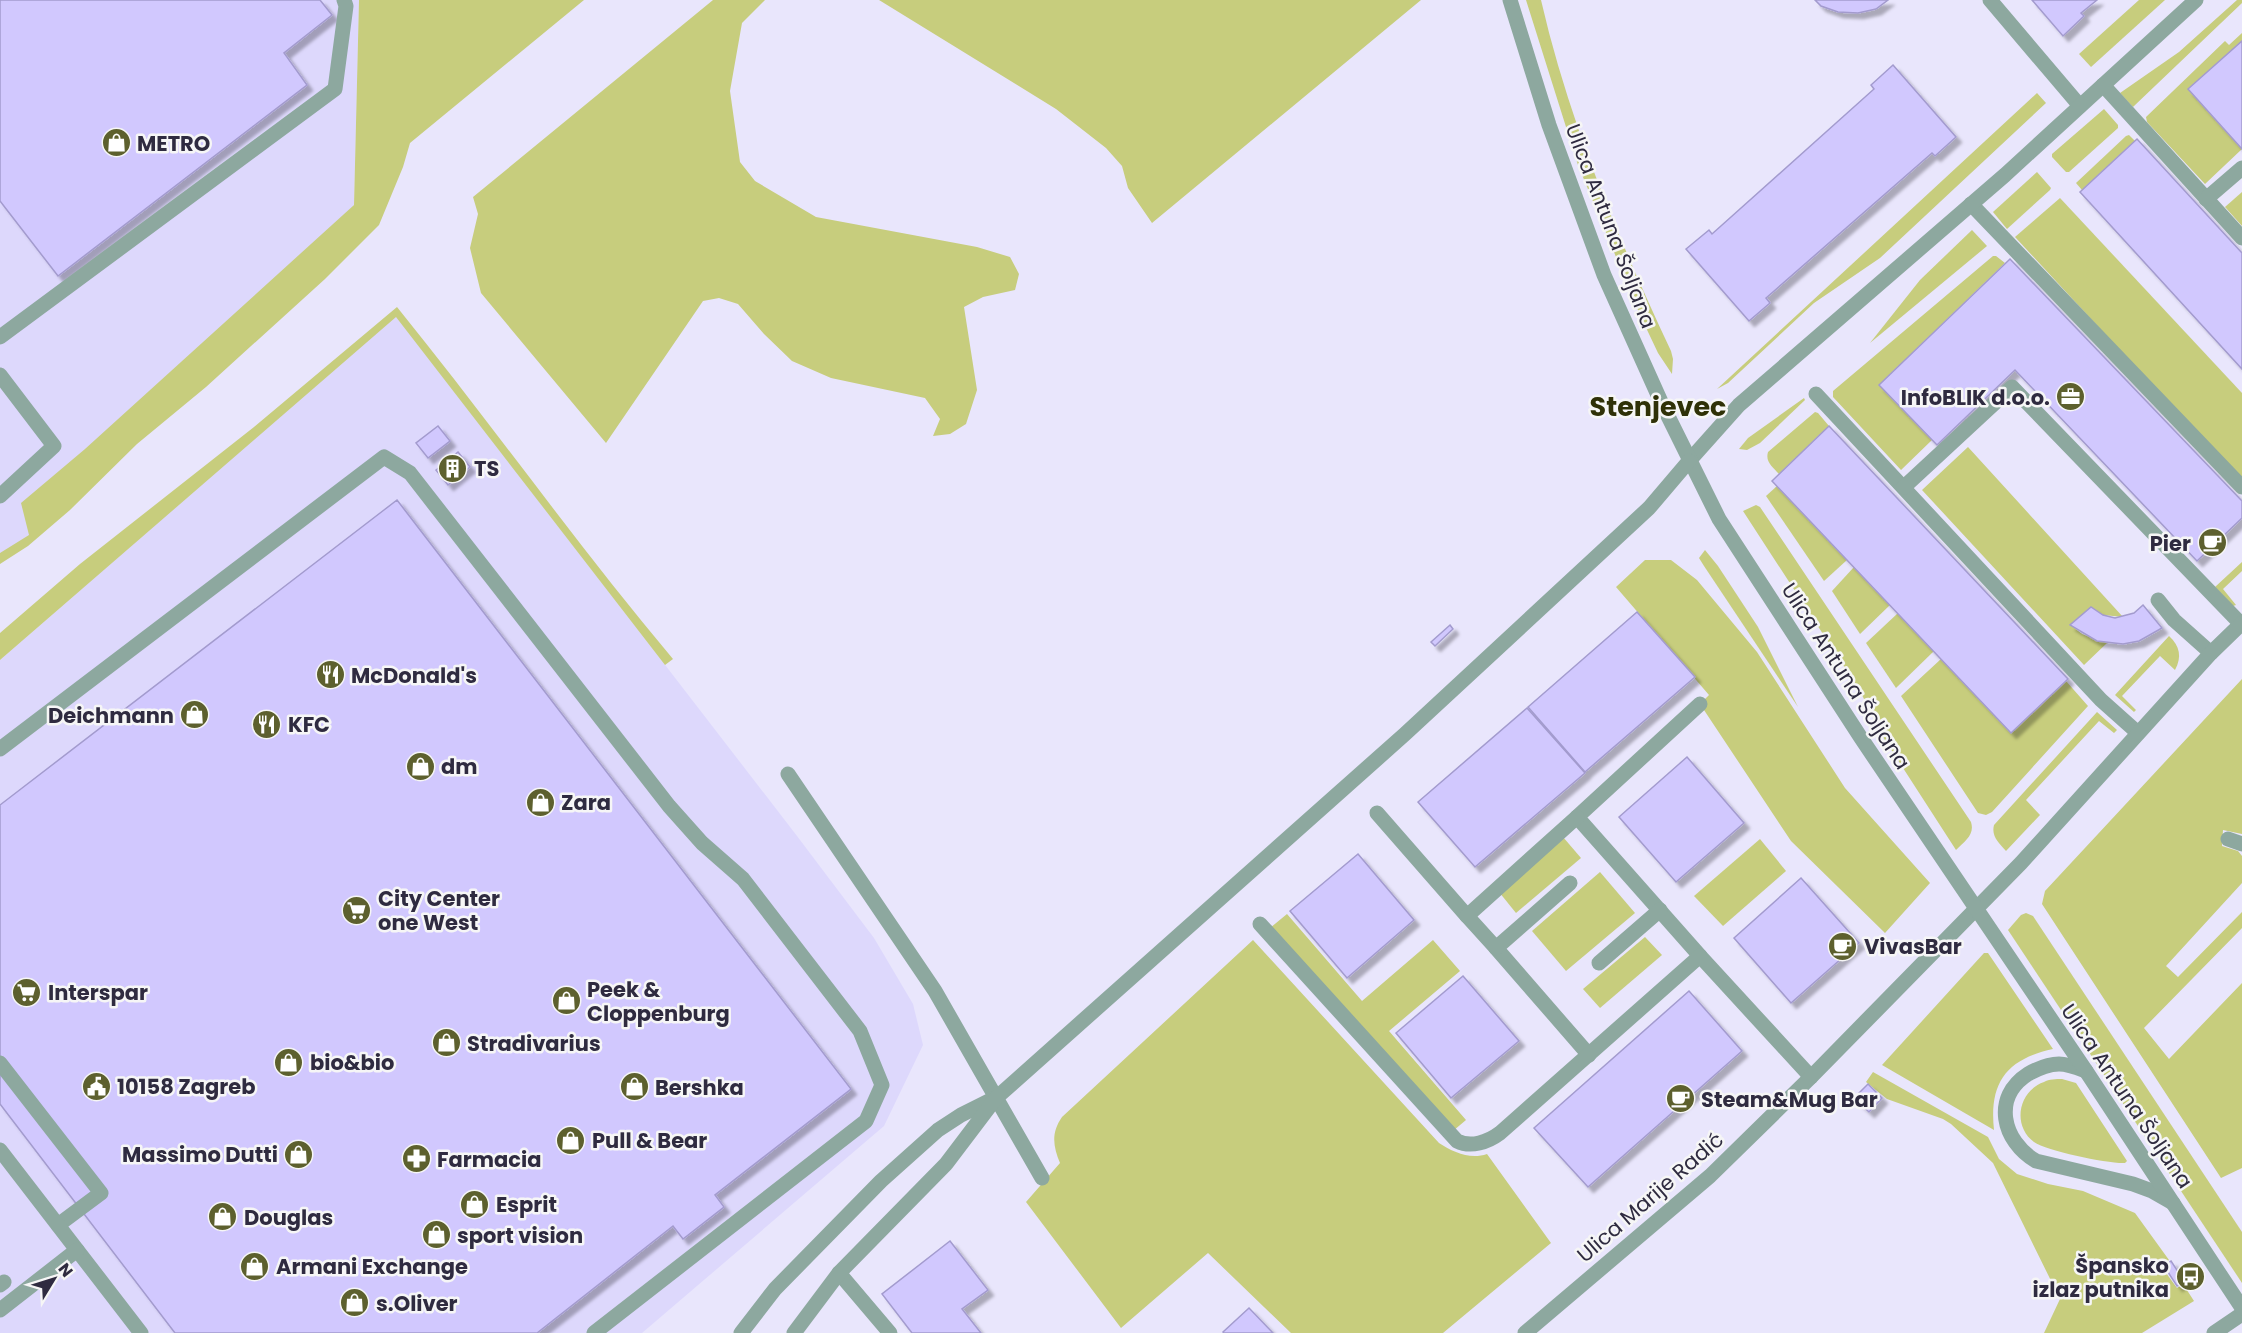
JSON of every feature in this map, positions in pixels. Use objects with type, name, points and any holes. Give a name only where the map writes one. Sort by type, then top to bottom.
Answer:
[{"type":"street","points":[[0,337],[335,89],[345,0]]},
{"type":"street","name":"Ulica Antuna Šoljana","points":[[1510,0],[1553,136],[1596,255],[1689,461],[1719,519],[2242,1308]]},
{"type":"street","points":[[1990,0],[2080,106]]},
{"type":"street","points":[[794,1333],[839,1273],[946,1164],[996,1098],[1405,734],[1649,508],[1738,405],[2005,175],[2196,0]]},
{"type":"street","points":[[2103,86],[2242,238]]},
{"type":"street","points":[[2206,200],[2242,168]]},
{"type":"street","points":[[1971,204],[2242,487]]},
{"type":"street","points":[[0,375],[54,446],[0,496]]},
{"type":"street","points":[[1904,487],[2012,387],[2242,624],[2211,653],[2021,863],[1976,909]]},
{"type":"street","points":[[1816,394],[2101,700],[2138,733]]},
{"type":"street","points":[[0,749],[384,457],[410,474],[669,806],[702,843],[742,879],[860,1031],[882,1085],[866,1121],[594,1333]]},
{"type":"street","points":[[2158,600],[2174,620],[2211,653]]},
{"type":"street","points":[[1467,916],[1700,704]]},
{"type":"street","points":[[788,774],[935,991],[1042,1178]]},
{"type":"street","points":[[1377,813],[1588,1055]]},
{"type":"street","points":[[1577,817],[1700,957],[1811,1077]]},
{"type":"street","points":[[1496,948],[1570,883]]},
{"type":"street","name":"Ulica Marije Radić","points":[[1525,1333],[1702,1183],[1811,1077],[1976,909]]},
{"type":"street","points":[[1599,963],[1660,910]]},
{"type":"street","points":[[1260,924],[1457,1141],[1465,1145],[1476,1144],[1497,1135],[1700,957]]},
{"type":"street","points":[[0,1063],[101,1193],[58,1225]]},
{"type":"street","points":[[2086,1071],[2066,1065],[2048,1066],[2018,1081],[2012,1089],[2005,1115],[2013,1141],[2026,1156],[2036,1161],[2133,1184],[2152,1191],[2173,1203]]},
{"type":"street","points":[[741,1333],[776,1289],[881,1181],[938,1130],[961,1115],[996,1098]]},
{"type":"street","points":[[0,1150],[141,1333]]},
{"type":"street","points":[[0,1310],[77,1250]]},
{"type":"street","points":[[839,1273],[890,1333]]},
{"type":"street","points":[[2214,1333],[2242,1314]]},
{"type":"shaded area","points":[[0,0],[359,0],[354,205],[46,527],[0,557]]},
{"type":"shaded area","name":"City Center one West","points":[[396,316],[874,938],[913,1004],[923,1045],[884,1126],[642,1333],[0,1333],[0,660]]},
{"type":"green space","points":[[359,0],[584,0],[410,143],[403,167],[379,225],[325,279],[206,387],[137,444],[70,510],[28,546],[0,564],[0,553],[29,535],[21,503],[85,449],[354,205]]},
{"type":"green space","points":[[713,0],[765,0],[742,23],[730,91],[740,162],[755,181],[816,217],[977,247],[1010,257],[1019,274],[1015,290],[983,297],[964,307],[977,390],[966,424],[950,434],[933,436],[940,419],[925,398],[831,378],[792,361],[738,304],[719,298],[703,301],[606,443],[481,293],[470,248],[478,214],[473,197]]},
{"type":"green space","points":[[879,0],[1421,0],[1152,223],[1128,188],[1122,166],[1106,148],[1056,109]]},
{"type":"green space","points":[[1526,0],[1541,0],[1552,45],[1580,135],[1632,266],[1671,351],[1672,374],[1658,353],[1640,315],[1578,165]]},
{"type":"green space","points":[[2139,0],[2165,0],[2091,67],[2079,54]]},
{"type":"green space","points":[[2237,0],[2242,0],[2242,3],[2133,107],[2120,93],[2179,52]]},
{"type":"green space","points":[[2242,33],[2242,41],[2188,89],[2242,149],[2205,184],[2147,122],[2146,117],[2225,41],[2229,45]]},
{"type":"green space","points":[[2037,93],[2046,103],[1880,258],[1814,303],[1728,383],[1717,389]]},
{"type":"green space","points":[[2104,109],[2118,128],[2069,172],[2066,172],[2052,157],[2052,154]]},
{"type":"green space","points":[[2129,135],[2135,141],[2082,190],[2076,183]]},
{"type":"green space","points":[[2037,172],[2051,188],[2050,190],[2007,229],[1993,212]]},
{"type":"green space","points":[[2242,192],[2242,226],[2225,207]]},
{"type":"green space","points":[[2060,198],[2242,393],[2242,482],[2015,237]]},
{"type":"green space","points":[[1972,230],[1987,246],[1870,343],[1920,280]]},
{"type":"green space","points":[[1993,256],[2005,263],[1879,385],[1932,440],[1901,470],[1833,397],[1833,391]]},
{"type":"green space","points":[[397,307],[673,659],[665,665],[396,317],[0,660],[0,633],[80,564],[254,427]]},
{"type":"green space","points":[[1804,398],[1805,400],[1760,443],[1747,450],[1739,449],[1748,438]]},
{"type":"green space","points":[[1815,412],[1829,426],[1779,474],[1769,462],[1768,452]]},
{"type":"green space","points":[[1968,447],[2123,617],[2103,615],[2091,607],[2071,625],[2082,634],[2107,643],[2084,665],[1922,490]]},
{"type":"green space","points":[[1777,486],[1847,560],[1824,581],[1766,496]]},
{"type":"green space","points":[[1756,505],[1760,507],[1971,822],[1972,831],[1966,841],[1956,850],[1883,737],[1860,691],[1743,511]]},
{"type":"green space","points":[[1705,550],[1758,627],[1798,707],[1699,558]]},
{"type":"green space","points":[[1645,560],[1671,560],[1697,580],[1757,652],[1845,788],[1930,883],[1885,933],[1791,841],[1700,704],[1709,695],[1616,587]]},
{"type":"green space","points":[[2242,562],[2242,571],[2223,589],[2236,605],[2233,606],[2215,587]]},
{"type":"green space","points":[[1854,567],[1890,605],[1860,634],[1832,591]]},
{"type":"green space","points":[[1898,613],[1934,651],[1896,688],[1866,643]]},
{"type":"green space","points":[[2169,636],[2179,652],[2175,670],[2160,656],[2122,696],[2136,710],[2134,712],[2115,695]]},
{"type":"green space","points":[[1941,659],[2011,733],[2066,681],[2088,706],[1992,812],[1986,815],[1978,813],[1901,696]]},
{"type":"green space","points":[[2242,679],[2242,834],[2223,830],[2222,846],[2238,851],[2242,856],[2242,883],[2166,966],[2178,977],[2242,912],[2242,928],[2144,1028],[2169,1059],[2242,983],[2242,1168],[2221,1178],[2042,904],[2045,891]]},
{"type":"green space","points":[[2097,712],[2117,730],[2114,733],[2099,721],[2026,800],[2040,815],[2006,851],[1995,836],[1994,825]]},
{"type":"green space","points":[[1563,837],[1581,858],[1516,913],[1499,892]]},
{"type":"green space","points":[[1760,839],[1786,871],[1723,926],[1694,896]]},
{"type":"green space","points":[[1600,872],[1635,913],[1566,971],[1532,931]]},
{"type":"green space","points":[[2026,913],[2033,916],[2242,1232],[2242,1283],[2008,930],[2021,915]]},
{"type":"green space","points":[[1287,914],[1362,1001],[1433,940],[1460,971],[1389,1031],[1466,1120],[1447,1136],[1270,928]]},
{"type":"green space","points":[[1645,937],[1662,955],[1600,1008],[1583,989]]},
{"type":"green space","points":[[1253,940],[1439,1143],[1462,1154],[1481,1156],[1487,1154],[1551,1243],[1443,1333],[1291,1333],[1208,1253],[1121,1328],[1026,1202],[1060,1163],[1054,1140],[1058,1123],[1062,1117]]},
{"type":"green space","points":[[1984,953],[1988,953],[2053,1049],[2023,1059],[2004,1076],[1994,1099],[1994,1130],[1882,1065]]},
{"type":"green space","points":[[1873,1072],[1988,1137],[1999,1159],[2017,1174],[2048,1184],[2083,1191],[2135,1213],[2169,1260],[2161,1266],[2177,1288],[2183,1284],[2194,1301],[2142,1333],[2044,1333],[2060,1299],[1993,1163],[1943,1119],[1887,1099],[1866,1082]]},
{"type":"green space","points":[[2062,1079],[2076,1083],[2127,1161],[2125,1163],[2064,1153],[2041,1146],[2027,1135],[2023,1127],[2021,1109],[2028,1093],[2046,1081]]},
{"type":"building","name":"METRO","points":[[0,0],[320,0],[332,15],[284,53],[307,85],[58,276],[0,201]]},
{"type":"building","points":[[1815,0],[1888,0],[1876,9],[1858,13],[1838,12],[1821,6]]},
{"type":"building","points":[[2032,0],[2097,0],[2081,13],[2084,16],[2063,36]]},
{"type":"building","points":[[2242,41],[2242,149],[2188,89]]},
{"type":"building","points":[[1893,65],[1956,137],[1935,156],[1932,153],[1766,298],[1770,303],[1749,321],[1686,249],[1709,230],[1712,234],[1874,89],[1871,85]]},
{"type":"building","points":[[2137,139],[2242,253],[2242,369],[2080,192]]},
{"type":"building","points":[[2010,259],[2242,501],[2242,518],[2197,561],[2015,370],[1937,445],[1879,385]]},
{"type":"building","name":"TS","points":[[438,426],[450,441],[428,458],[416,443]]},
{"type":"building","points":[[1829,426],[2068,679],[2011,733],[1772,481]]},
{"type":"building","name":"TS","points":[[458,452],[470,467],[448,485],[436,470]]},
{"type":"building","name":"City Center one West","points":[[397,500],[851,1089],[715,1195],[724,1207],[683,1239],[673,1226],[537,1333],[175,1333],[0,1104],[0,805]]},
{"type":"building","points":[[2143,605],[2162,628],[2139,641],[2123,644],[2097,641],[2070,625],[2091,607],[2103,615],[2115,618],[2134,613]]},
{"type":"building","points":[[1637,612],[1695,677],[1585,772],[1528,707]]},
{"type":"building","points":[[1450,625],[1453,629],[1435,646],[1431,642]]},
{"type":"building","points":[[1527,708],[1585,773],[1475,867],[1418,802]]},
{"type":"building","points":[[1687,757],[1744,823],[1676,882],[1619,817]]},
{"type":"building","points":[[1358,854],[1414,920],[1347,978],[1290,911]]},
{"type":"building","points":[[1801,878],[1859,943],[1791,1003],[1734,938]]},
{"type":"building","points":[[1463,976],[1519,1041],[1451,1098],[1396,1033]]},
{"type":"building","points":[[1689,991],[1742,1051],[1588,1187],[1534,1128]]},
{"type":"building","points":[[1868,1084],[1882,1098],[1869,1112],[1854,1098]]},
{"type":"building","points":[[950,1241],[988,1290],[962,1309],[981,1333],[912,1333],[882,1294]]},
{"type":"building","points":[[2171,1261],[2184,1281],[2177,1286],[2164,1266]]},
{"type":"building","points":[[1249,1308],[1273,1333],[1223,1332]]},
{"type":"place","name":"METRO","points":[[116,143]]},
{"type":"place","name":"InfoBLIK d.o.o.","points":[[2071,397]]},
{"type":"place","name":"TS","points":[[453,468]]},
{"type":"place","name":"Pier","points":[[2212,543]]},
{"type":"place","name":"McDonald's","points":[[330,675]]},
{"type":"place","name":"Deichmann","points":[[195,715]]},
{"type":"place","name":"KFC","points":[[267,724]]},
{"type":"place","name":"dm","points":[[420,766]]},
{"type":"place","name":"Zara","points":[[540,802]]},
{"type":"place","name":"City Center one West","points":[[357,910]]},
{"type":"place","name":"VivasBar","points":[[1843,946]]},
{"type":"place","name":"Interspar","points":[[27,992]]},
{"type":"place","name":"Peek & Cloppenburg","points":[[566,1001]]},
{"type":"place","name":"Stradivarius","points":[[446,1043]]},
{"type":"place","name":"bio&bio","points":[[289,1062]]},
{"type":"place","name":"10158 Zagreb","points":[[96,1086]]},
{"type":"place","name":"Bershka","points":[[634,1087]]},
{"type":"place","name":"Steam&Mug Bar","points":[[1680,1099]]},
{"type":"place","name":"Pull & Bear","points":[[571,1140]]},
{"type":"place","name":"Massimo Dutti","points":[[299,1154]]},
{"type":"place","name":"Farmacia","points":[[416,1159]]},
{"type":"place","name":"Esprit","points":[[475,1204]]},
{"type":"place","name":"Douglas","points":[[223,1217]]},
{"type":"place","name":"sport vision","points":[[436,1235]]},
{"type":"place","name":"Armani Exchange","points":[[255,1266]]},
{"type":"place","name":"Špansko izlaz putnika","points":[[2190,1277]]},
{"type":"place","name":"s.Oliver","points":[[355,1303]]},
{"type":"district","name":"Stenjevec","points":[[1658,406]]}]
